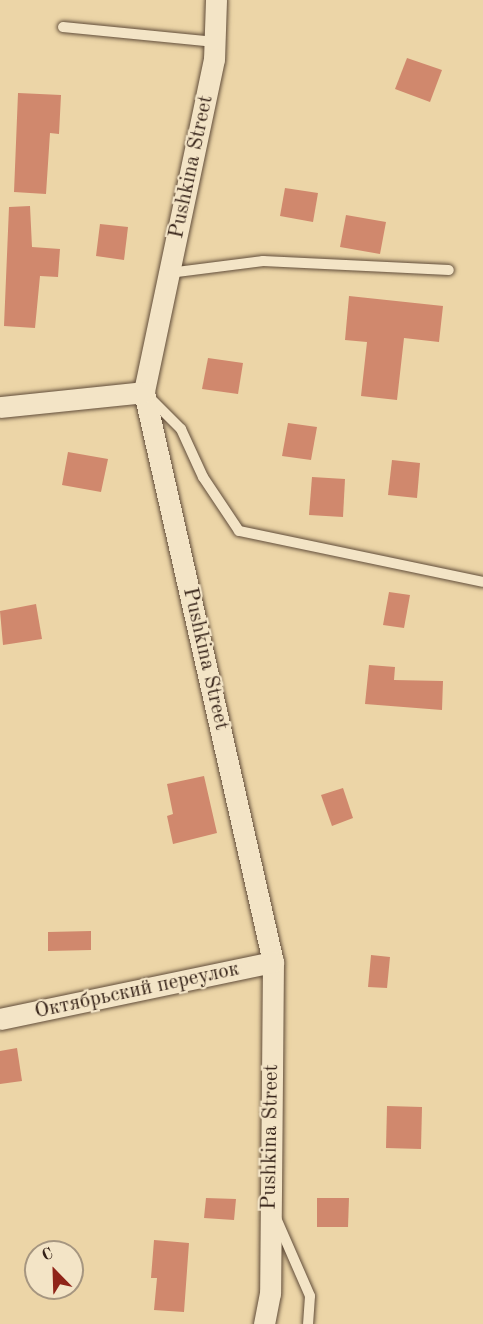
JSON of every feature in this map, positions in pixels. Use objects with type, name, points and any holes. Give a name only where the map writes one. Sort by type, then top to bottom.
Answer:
[{"type":"street","name":"Pushkina Street","points":[[216,0],[214,59],[144,392],[273,962],[270,1293],[264,1324]]},
{"type":"street","points":[[0,407],[144,392]]},
{"type":"street","name":"Октябрьский переулок","points":[[0,1018],[273,962]]},
{"type":"lane","points":[[63,27],[215,42]]},
{"type":"lane","points":[[169,273],[263,261],[449,270]]},
{"type":"lane","points":[[144,392],[181,429],[204,477],[239,531],[483,582]]},
{"type":"lane","points":[[270,1204],[310,1296],[308,1324]]},
{"type":"building","points":[[407,58],[442,70],[430,102],[395,89]]},
{"type":"building","points":[[18,93],[61,95],[59,134],[50,133],[46,194],[14,192]]},
{"type":"building","points":[[285,188],[318,193],[313,222],[280,216]]},
{"type":"building","points":[[30,206],[32,247],[60,249],[58,277],[40,276],[35,328],[4,326],[9,207]]},
{"type":"building","points":[[346,215],[386,222],[380,254],[340,247]]},
{"type":"building","points":[[100,224],[128,227],[124,260],[96,256]]},
{"type":"building","points":[[349,296],[443,306],[439,342],[404,338],[397,400],[361,396],[367,342],[345,340]]},
{"type":"building","points":[[208,358],[243,363],[238,394],[202,389]]},
{"type":"building","points":[[288,423],[317,427],[311,460],[282,456]]},
{"type":"building","points":[[68,452],[108,459],[101,492],[62,485]]},
{"type":"building","points":[[392,460],[420,463],[417,498],[388,495]]},
{"type":"building","points":[[312,477],[345,479],[343,517],[309,515]]},
{"type":"building","points":[[389,592],[410,595],[404,628],[383,625]]},
{"type":"building","points":[[36,604],[42,639],[3,645],[0,611]]},
{"type":"building","points":[[369,665],[395,667],[394,680],[443,681],[442,710],[365,704]]},
{"type":"building","points":[[204,776],[217,833],[173,844],[167,816],[173,814],[167,784]]},
{"type":"building","points":[[343,788],[353,818],[332,826],[321,795]]},
{"type":"building","points":[[91,931],[91,950],[48,951],[48,932]]},
{"type":"building","points":[[371,955],[390,957],[387,988],[368,987]]},
{"type":"building","points":[[17,1048],[22,1081],[0,1084],[0,1051]]},
{"type":"building","points":[[387,1106],[422,1107],[421,1149],[386,1148]]},
{"type":"building","points":[[206,1198],[236,1199],[234,1220],[204,1218]]},
{"type":"building","points":[[317,1198],[349,1198],[348,1227],[317,1227]]},
{"type":"building","points":[[154,1240],[189,1243],[184,1312],[154,1310],[157,1278],[151,1278]]}]
